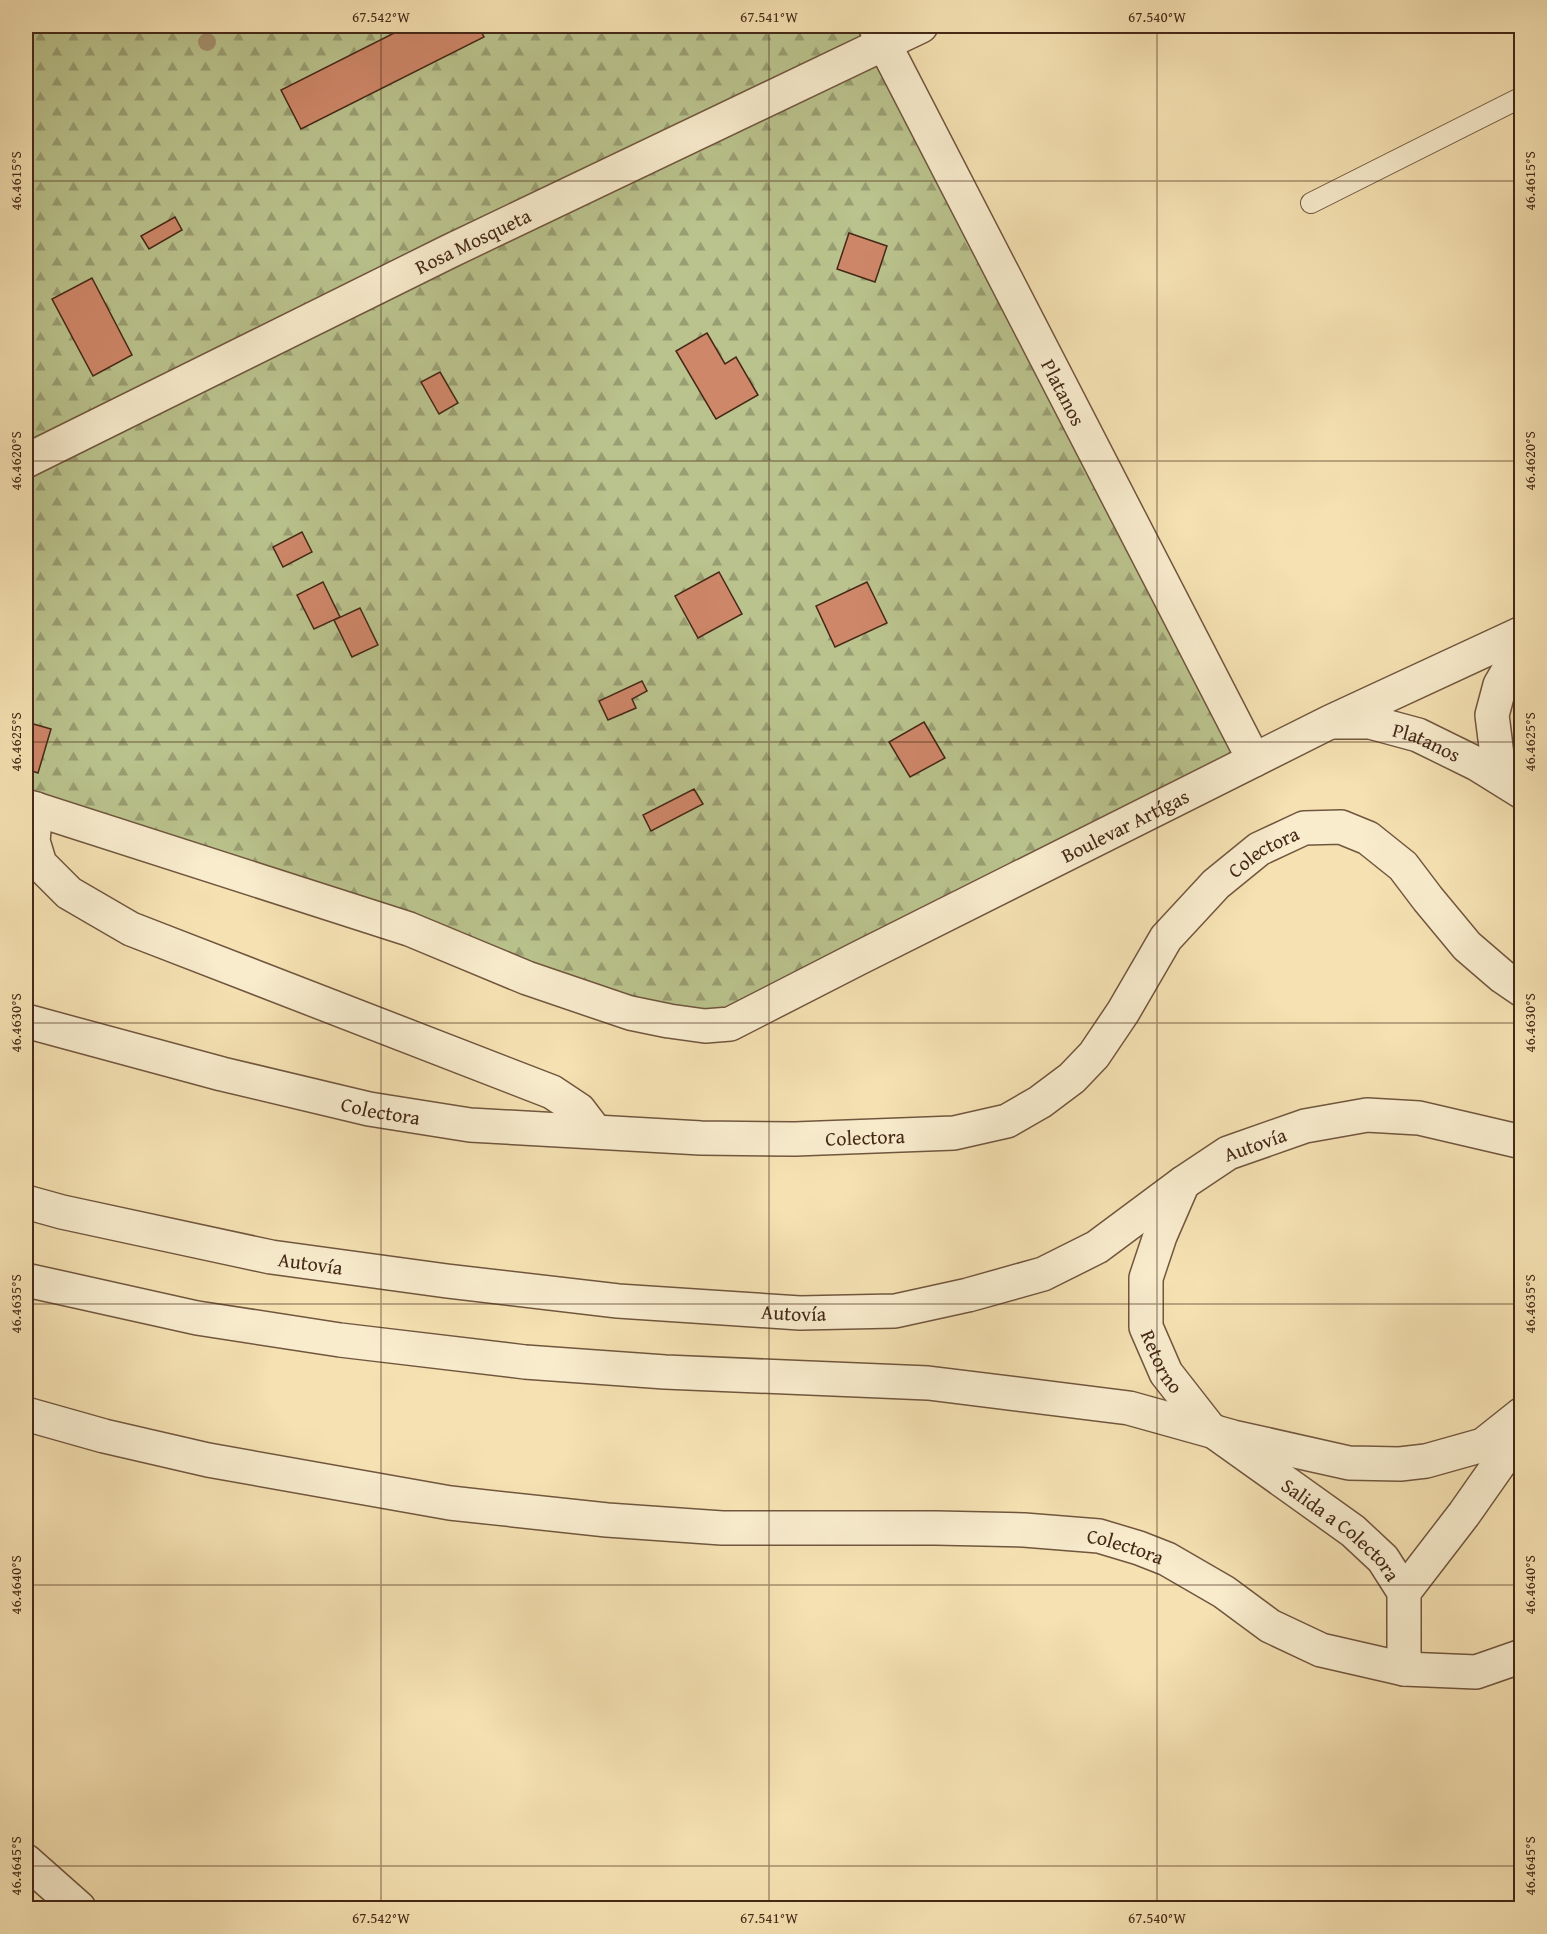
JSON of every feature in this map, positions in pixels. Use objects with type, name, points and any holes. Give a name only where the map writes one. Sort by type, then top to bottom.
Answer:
[{"type":"street","name":"Rosa Mosqueta","points":[[26,461],[880,34],[921,26]]},
{"type":"street","name":"Platanos","points":[[880,34],[1254,760]]},
{"type":"street","name":"Boulevar Artígas","points":[[31,807],[409,929],[527,978],[630,1013],[705,1026],[730,1024],[1330,722],[1521,633]]},
{"type":"street","name":"Platanos","points":[[1519,790],[1497,755],[1492,716],[1500,685],[1521,647]]},
{"type":"street","name":"Platanos","points":[[1330,722],[1370,722],[1418,735],[1477,764],[1519,790]]},
{"type":"street","points":[[31,807],[33,841],[39,864],[69,893],[131,929],[552,1092],[579,1110],[595,1131]]},
{"type":"street","name":"Colectora","points":[[26,1021],[222,1074],[369,1109],[470,1125],[702,1138],[795,1139],[954,1133],[1007,1120],[1040,1102],[1072,1078],[1094,1055],[1124,1012],[1166,938],[1215,884],[1259,849],[1304,828],[1341,827],[1368,838],[1403,866],[1467,946],[1521,990]]},
{"type":"street","name":"Autovía","points":[[26,1202],[62,1212],[271,1257],[447,1281],[618,1301],[812,1312],[895,1311],[968,1295],[1043,1274],[1097,1247],[1183,1183],[1228,1153],[1305,1126],[1366,1115],[1419,1118],[1521,1142]]},
{"type":"street","name":"Retorno","points":[[1183,1183],[1160,1236],[1146,1278],[1146,1327],[1166,1373],[1209,1428]]},
{"type":"street","points":[[26,1280],[197,1318],[340,1340],[525,1362],[665,1372],[928,1383],[1129,1408],[1209,1428],[1233,1437],[1349,1463],[1400,1464],[1426,1461],[1483,1445],[1521,1414]]},
{"type":"street","name":"Colectora","points":[[26,1414],[104,1436],[208,1460],[450,1503],[607,1520],[722,1528],[958,1528],[1100,1536],[1167,1559],[1224,1592],[1270,1626],[1321,1650],[1404,1670],[1476,1672],[1521,1656]]},
{"type":"street","name":"Salida a Colectora","points":[[1209,1428],[1353,1531],[1383,1559],[1404,1592],[1404,1670]]},
{"type":"street","points":[[1404,1592],[1521,1436]]},
{"type":"street","points":[[26,1861],[79,1908]]},
{"type":"lane","points":[[1311,203],[1521,97]]},
{"type":"green space","points":[[26,26],[875,26],[1254,760],[705,1026],[26,806]]},
{"type":"building","points":[[408,26],[478,26],[484,37],[301,129],[281,90]]},
{"type":"building","points":[[175,217],[182,230],[149,249],[141,236]]},
{"type":"building","points":[[849,233],[887,246],[875,282],[837,269]]},
{"type":"building","points":[[92,278],[132,355],[93,376],[52,299]]},
{"type":"building","points":[[707,333],[725,364],[736,357],[758,395],[716,419],[676,351]]},
{"type":"building","points":[[440,372],[458,403],[439,414],[421,382]]},
{"type":"building","points":[[302,532],[312,552],[283,567],[273,547]]},
{"type":"building","points":[[719,572],[742,614],[698,638],[675,596]]},
{"type":"building","points":[[323,582],[340,617],[314,629],[297,595]]},
{"type":"building","points":[[867,582],[887,623],[835,647],[816,606]]},
{"type":"building","points":[[360,608],[378,645],[352,657],[334,620]]},
{"type":"building","points":[[642,681],[647,691],[632,699],[636,708],[608,720],[599,701]]},
{"type":"building","points":[[924,722],[945,758],[910,777],[889,742]]},
{"type":"building","points":[[30,723],[51,729],[38,773],[26,769],[26,738]]},
{"type":"building","points":[[694,789],[703,804],[651,831],[643,815]]}]
